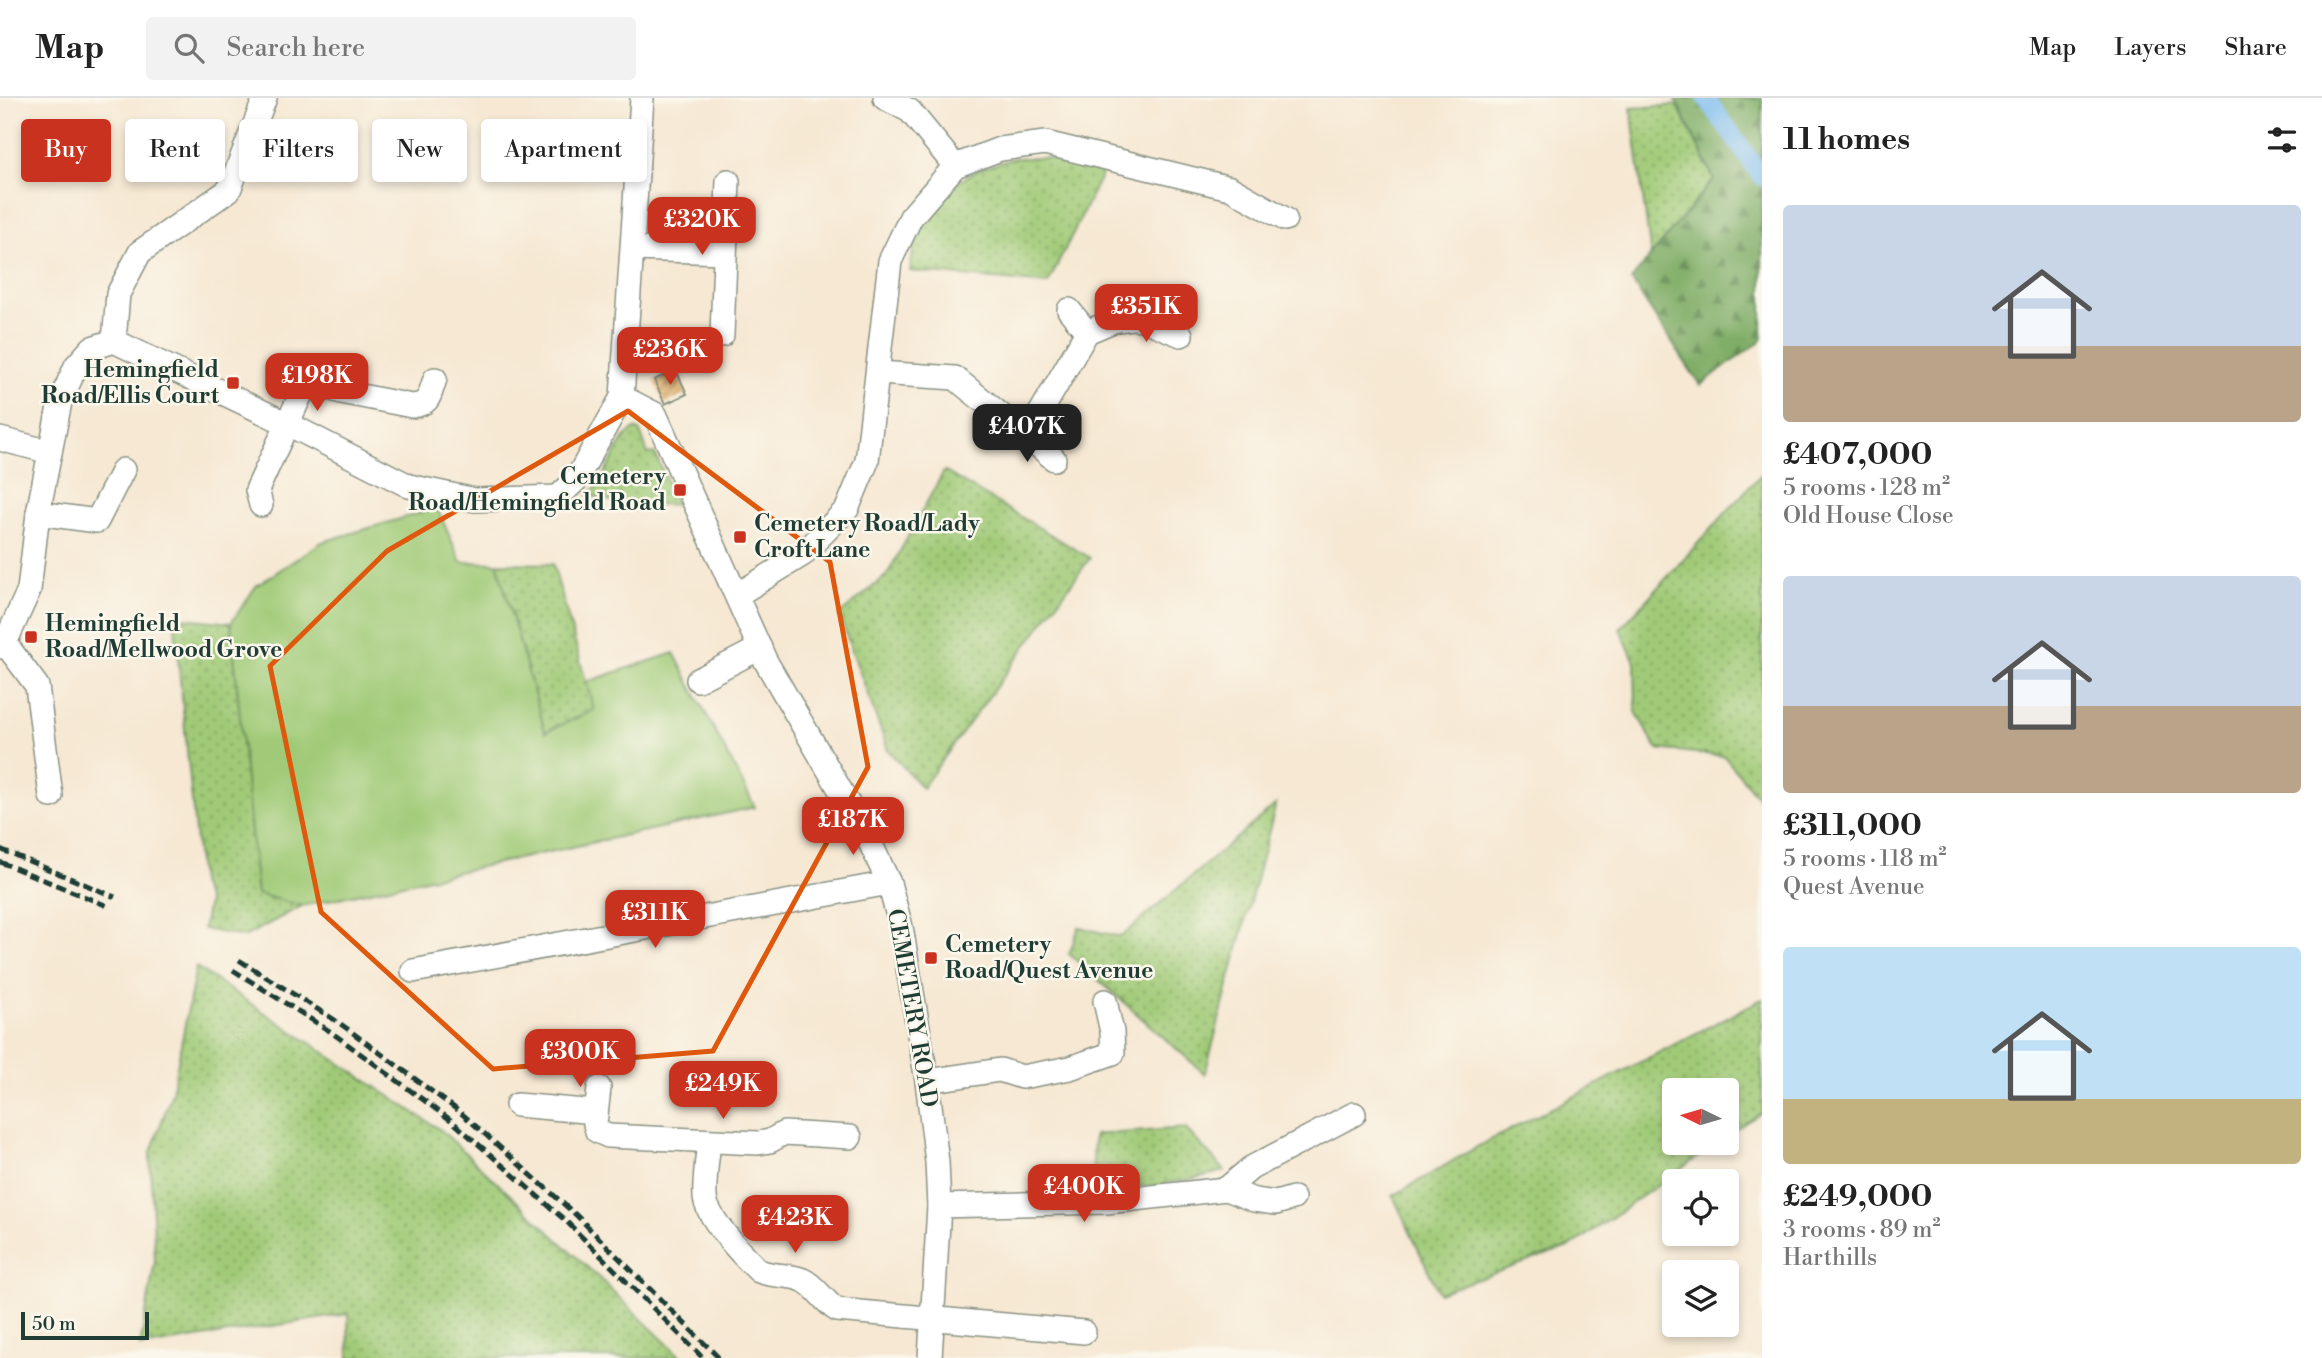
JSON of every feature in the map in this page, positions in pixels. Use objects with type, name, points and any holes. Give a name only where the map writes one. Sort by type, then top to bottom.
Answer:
[{"type":"street","points":[[114,341],[118,294],[140,252],[229,190],[265,98]]},
{"type":"street","points":[[51,796],[37,685],[2,645],[29,590],[37,513],[60,402],[76,366],[92,348],[114,341],[288,424],[409,486],[475,500],[558,497],[576,480],[622,397],[642,98]]},
{"type":"street","points":[[885,98],[910,111],[955,166]]},
{"type":"street","points":[[737,595],[802,555],[847,509],[867,460],[890,261],[911,217],[955,166],[1000,149],[1045,143],[1230,188],[1285,219]]},
{"type":"street","points":[[722,335],[728,181]]},
{"type":"street","points":[[633,249],[724,252]]},
{"type":"street","points":[[1069,310],[1087,332]]},
{"type":"street","points":[[1027,436],[1087,332],[1113,321],[1142,319],[1181,335]]},
{"type":"street","points":[[878,373],[955,378],[1054,459]]},
{"type":"street","points":[[261,505],[257,490],[307,382],[394,404],[422,405],[428,401],[435,379]]},
{"type":"street","name":"CEMETERY ROAD","points":[[622,397],[655,414],[760,648],[868,838],[889,883],[901,927],[927,1081],[939,1206],[930,1319],[930,1358]]},
{"type":"street","points":[[0,439],[50,452]]},
{"type":"street","points":[[37,513],[97,521],[123,470]]},
{"type":"street","points":[[698,680],[760,648]]},
{"type":"street","points":[[413,971],[889,883]]},
{"type":"street","points":[[927,1081],[1000,1070],[1022,1077],[1070,1068],[1113,1053],[1112,1032],[1105,1001]]},
{"type":"street","points":[[599,1088],[597,1131],[608,1136],[765,1143],[792,1132],[850,1137]]},
{"type":"street","points":[[517,1105],[596,1112]]},
{"type":"street","points":[[1226,1189],[1251,1168],[1354,1114]]},
{"type":"street","points":[[709,1142],[704,1199],[724,1232],[759,1271],[767,1275],[794,1277],[807,1282],[827,1304],[837,1310],[1084,1332]]},
{"type":"street","points":[[939,1206],[1106,1202],[1226,1189],[1254,1200],[1276,1203],[1293,1198]]},
{"type":"highlighted area","points":[[628,411],[830,562],[868,767],[713,1051],[493,1069],[321,912],[270,666],[387,551]]},
{"type":"green space","points":[[1675,98],[1762,98],[1762,340],[1700,385],[1631,280],[1714,179]]},
{"type":"green space","points":[[1677,105],[1714,179],[1651,256],[1631,108]]},
{"type":"green space","points":[[1015,158],[1048,158],[1105,168],[1048,284],[910,271],[915,239],[921,223],[952,186],[979,169]]},
{"type":"green space","points":[[635,429],[640,431],[648,454],[655,453],[677,505],[619,503],[588,495],[601,480],[622,441]]},
{"type":"green space","points":[[944,471],[1090,558],[922,788],[888,750],[839,615],[887,575]]},
{"type":"green space","points":[[1762,473],[1762,802],[1724,756],[1657,749],[1636,712],[1635,662],[1620,629]]},
{"type":"green space","points":[[437,508],[461,562],[497,563],[545,732],[594,710],[586,682],[674,653],[755,807],[302,906],[257,894],[231,623],[256,586],[322,542]]},
{"type":"green space","points":[[497,563],[553,564],[594,710],[545,732]]},
{"type":"green space","points":[[174,617],[231,623],[257,894],[302,906],[244,937],[203,929],[208,902],[200,883]]},
{"type":"green space","points":[[1276,804],[1205,1074],[1069,954],[1079,927],[1121,937]]},
{"type":"green space","points":[[196,967],[442,1131],[682,1358],[349,1358],[348,1314],[140,1347],[155,1261],[150,1155],[172,1092]]},
{"type":"green space","points":[[1762,999],[1762,1112],[1740,1127],[1740,1078],[1662,1078],[1662,1155],[1701,1155],[1681,1169],[1662,1169],[1662,1182],[1571,1246],[1439,1293],[1393,1196],[1477,1147]]},
{"type":"green space","points":[[1185,1128],[1225,1171],[1159,1184],[1092,1189],[1094,1135]]},
{"type":"building","points":[[676,370],[687,394],[665,404],[654,380]]},
{"type":"waterway","points":[[1706,98],[1762,177]]},
{"type":"railway","points":[[0,849],[115,897]]},
{"type":"railway","points":[[0,862],[110,907]]},
{"type":"railway","points":[[239,960],[338,1022],[460,1112],[575,1214],[719,1358]]},
{"type":"railway","points":[[233,970],[331,1032],[452,1121],[567,1222],[703,1358]]},
{"type":"place","name":"Hemingfield Road/Ellis Court","points":[[233,383]]},
{"type":"place","name":"Cemetery Road/Hemingfield Road","points":[[680,490]]},
{"type":"place","name":"Cemetery Road/Lady Croft Lane","points":[[740,537]]},
{"type":"place","name":"Hemingfield Road/Mellwood Grove","points":[[31,637]]},
{"type":"place","name":"Cemetery Road/Quest Avenue","points":[[931,958]]}]
